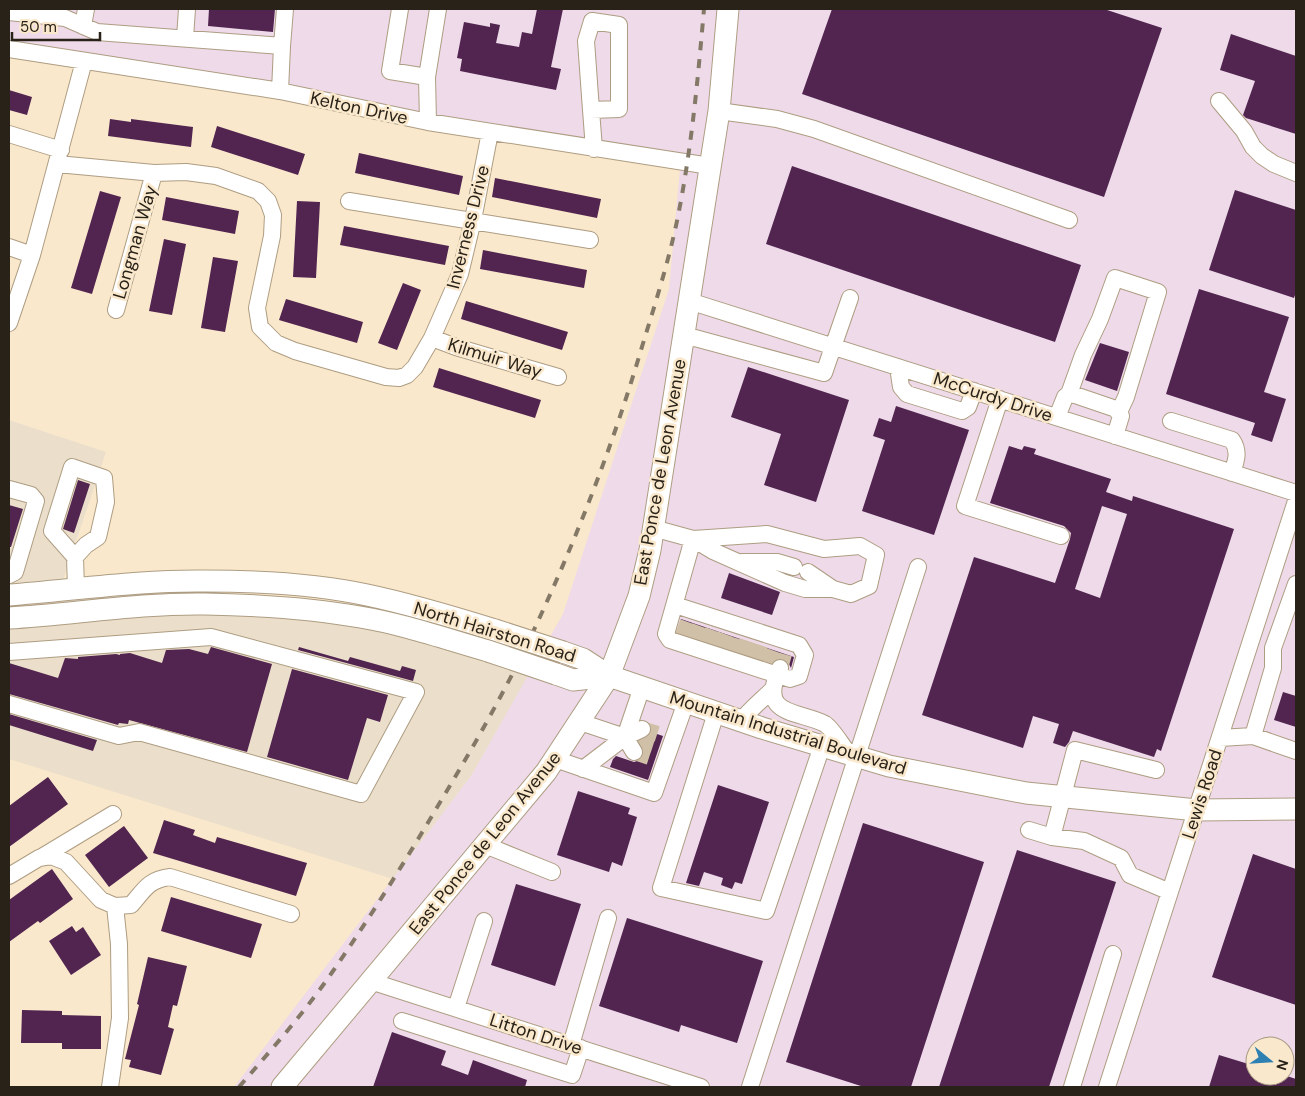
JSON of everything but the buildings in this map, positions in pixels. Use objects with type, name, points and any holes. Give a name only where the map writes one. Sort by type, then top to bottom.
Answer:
[{"type":"main road","name":"East Ponce de Leon Avenue","points":[[282,1087],[546,772],[609,676],[639,596],[654,528],[719,111],[728,9]]},
{"type":"main road","name":"North Hairston Road","points":[[9,585],[76,589],[204,581],[295,585],[366,595],[447,615],[563,652],[583,659],[609,676]]},
{"type":"main road","name":"North Hairston Road","points":[[9,618],[140,606],[204,604],[293,608],[361,617],[441,637],[573,680],[609,676]]},
{"type":"main road","name":"Mountain Industrial Boulevard","points":[[609,676],[716,713],[852,756],[908,770],[1026,793],[1197,810],[1296,809]]},
{"type":"street","points":[[83,26],[86,9]]},
{"type":"street","points":[[185,38],[187,9]]},
{"type":"street","points":[[280,91],[285,9]]},
{"type":"street","points":[[400,9],[390,70],[427,77]]},
{"type":"street","points":[[428,122],[427,77],[438,9]]},
{"type":"street","points":[[9,12],[65,18],[97,32],[282,46]]},
{"type":"street","points":[[591,110],[620,109],[619,25],[592,21],[586,41],[591,110],[594,149]]},
{"type":"street","name":"Kelton Drive","points":[[9,49],[280,91],[428,122],[710,166]]},
{"type":"street","points":[[9,323],[32,254],[84,61]]},
{"type":"street","points":[[1219,101],[1244,131],[1253,147],[1262,156],[1274,164],[1296,173]]},
{"type":"street","points":[[719,111],[776,119],[814,129],[1069,220]]},
{"type":"street","name":"Inverness Drive","points":[[9,134],[59,157],[154,173],[186,172],[216,176],[258,191],[268,201],[273,216],[272,236],[257,308],[260,327],[276,343],[295,351],[386,377],[399,378],[407,375],[415,368],[432,338],[460,274],[473,220],[490,132]]},
{"type":"street","name":"Longman Way","points":[[116,310],[154,173]]},
{"type":"street","points":[[349,201],[590,240]]},
{"type":"street","points":[[9,247],[32,254]]},
{"type":"street","points":[[1058,418],[1065,397],[1069,394],[1083,354],[1100,319],[1115,278],[1158,292],[1126,397],[1119,412]]},
{"type":"street","points":[[684,339],[695,338],[824,373],[850,298]]},
{"type":"street","name":"McCurdy Drive","points":[[689,301],[1296,493]]},
{"type":"street","name":"Kilmuir Way","points":[[432,338],[456,347],[558,377]]},
{"type":"street","points":[[898,367],[901,387],[907,394],[962,411],[968,407],[974,391]]},
{"type":"street","points":[[1069,394],[1116,409],[1121,416],[1115,436]]},
{"type":"street","points":[[1000,399],[965,506],[1061,536]]},
{"type":"street","points":[[1171,421],[1232,440],[1238,454],[1232,473]]},
{"type":"street","points":[[75,557],[86,545],[98,537],[106,502],[104,478],[72,467],[52,531],[75,557],[76,589]]},
{"type":"street","points":[[9,489],[31,495],[36,501],[14,552],[15,572],[9,585]]},
{"type":"street","name":"Lewis Road","points":[[1107,1087],[1296,501]]},
{"type":"street","points":[[654,528],[693,539],[737,562],[785,583],[805,589],[833,589],[851,594],[868,586],[876,554],[860,546],[824,549],[767,534],[693,539]]},
{"type":"street","points":[[693,539],[666,634],[670,640],[735,645]]},
{"type":"street","points":[[737,562],[777,562],[801,569],[833,589]]},
{"type":"street","points":[[750,1087],[852,756],[918,567]]},
{"type":"street","points":[[1253,736],[1273,668],[1273,648],[1296,584]]},
{"type":"street","points":[[675,605],[735,645],[776,698],[782,709],[792,714],[826,724],[852,756]]},
{"type":"street","points":[[9,652],[211,637],[416,692],[361,794],[139,732],[119,736],[9,704]]},
{"type":"street","points":[[735,645],[762,700],[751,708],[741,721]]},
{"type":"street","points":[[635,740],[642,688]]},
{"type":"street","points":[[555,759],[654,793],[664,749],[686,702]]},
{"type":"street","points":[[716,713],[661,888],[766,911],[822,746]]},
{"type":"street","points":[[580,722],[635,740]]},
{"type":"street","points":[[1220,738],[1253,736],[1296,751]]},
{"type":"street","points":[[583,769],[635,740]]},
{"type":"street","points":[[1052,837],[1075,750],[1156,770]]},
{"type":"street","points":[[9,876],[113,814]]},
{"type":"street","points":[[1029,830],[1052,837],[1084,841],[1121,858],[1130,875],[1170,892]]},
{"type":"street","points":[[485,845],[552,872]]},
{"type":"street","points":[[39,858],[51,856],[66,862],[101,900],[115,906],[130,905],[149,884],[157,879],[170,878],[291,914]]},
{"type":"street","points":[[110,1087],[120,1018],[120,944],[115,906]]},
{"type":"street","points":[[402,1021],[572,1075],[576,1047],[608,918]]},
{"type":"street","points":[[456,1008],[484,921]]},
{"type":"street","points":[[1072,1087],[1113,954]]},
{"type":"street","name":"Litton Drive","points":[[370,981],[576,1047],[655,1080],[701,1087]]},
{"type":"street","points":[[422,1027],[430,1000]]},
{"type":"street","points":[[473,1043],[482,1016]]},
{"type":"street","points":[[514,1056],[525,1030]]},
{"type":"shaded area","points":[[9,9],[1296,9],[1296,1087],[234,1087],[471,776],[563,614],[669,289],[681,158],[9,50]]},
{"type":"shaded area","points":[[9,420],[106,452],[56,601],[171,591],[349,609],[545,648],[471,776],[393,879],[9,759]]},
{"type":"tunnel","points":[[683,636],[688,622]]},
{"type":"tunnel","points":[[695,640],[700,626]]},
{"type":"tunnel","points":[[708,644],[713,630]]},
{"type":"tunnel","points":[[720,648],[725,634]]},
{"type":"tunnel","points":[[732,652],[736,638]]},
{"type":"tunnel","points":[[743,656],[748,641]]},
{"type":"tunnel","points":[[755,660],[760,645]]},
{"type":"tunnel","points":[[767,664],[772,650]]},
{"type":"tunnel","points":[[780,668],[784,654]]},
{"type":"tunnel","points":[[642,729],[667,737]]},
{"type":"tunnel","points":[[638,740],[663,748]]},
{"type":"tunnel","points":[[634,752],[659,760]]},
{"type":"railway","points":[[239,1087],[311,1001],[388,888],[492,713],[556,582],[616,428],[662,281],[684,186],[697,85],[704,9]]}]
